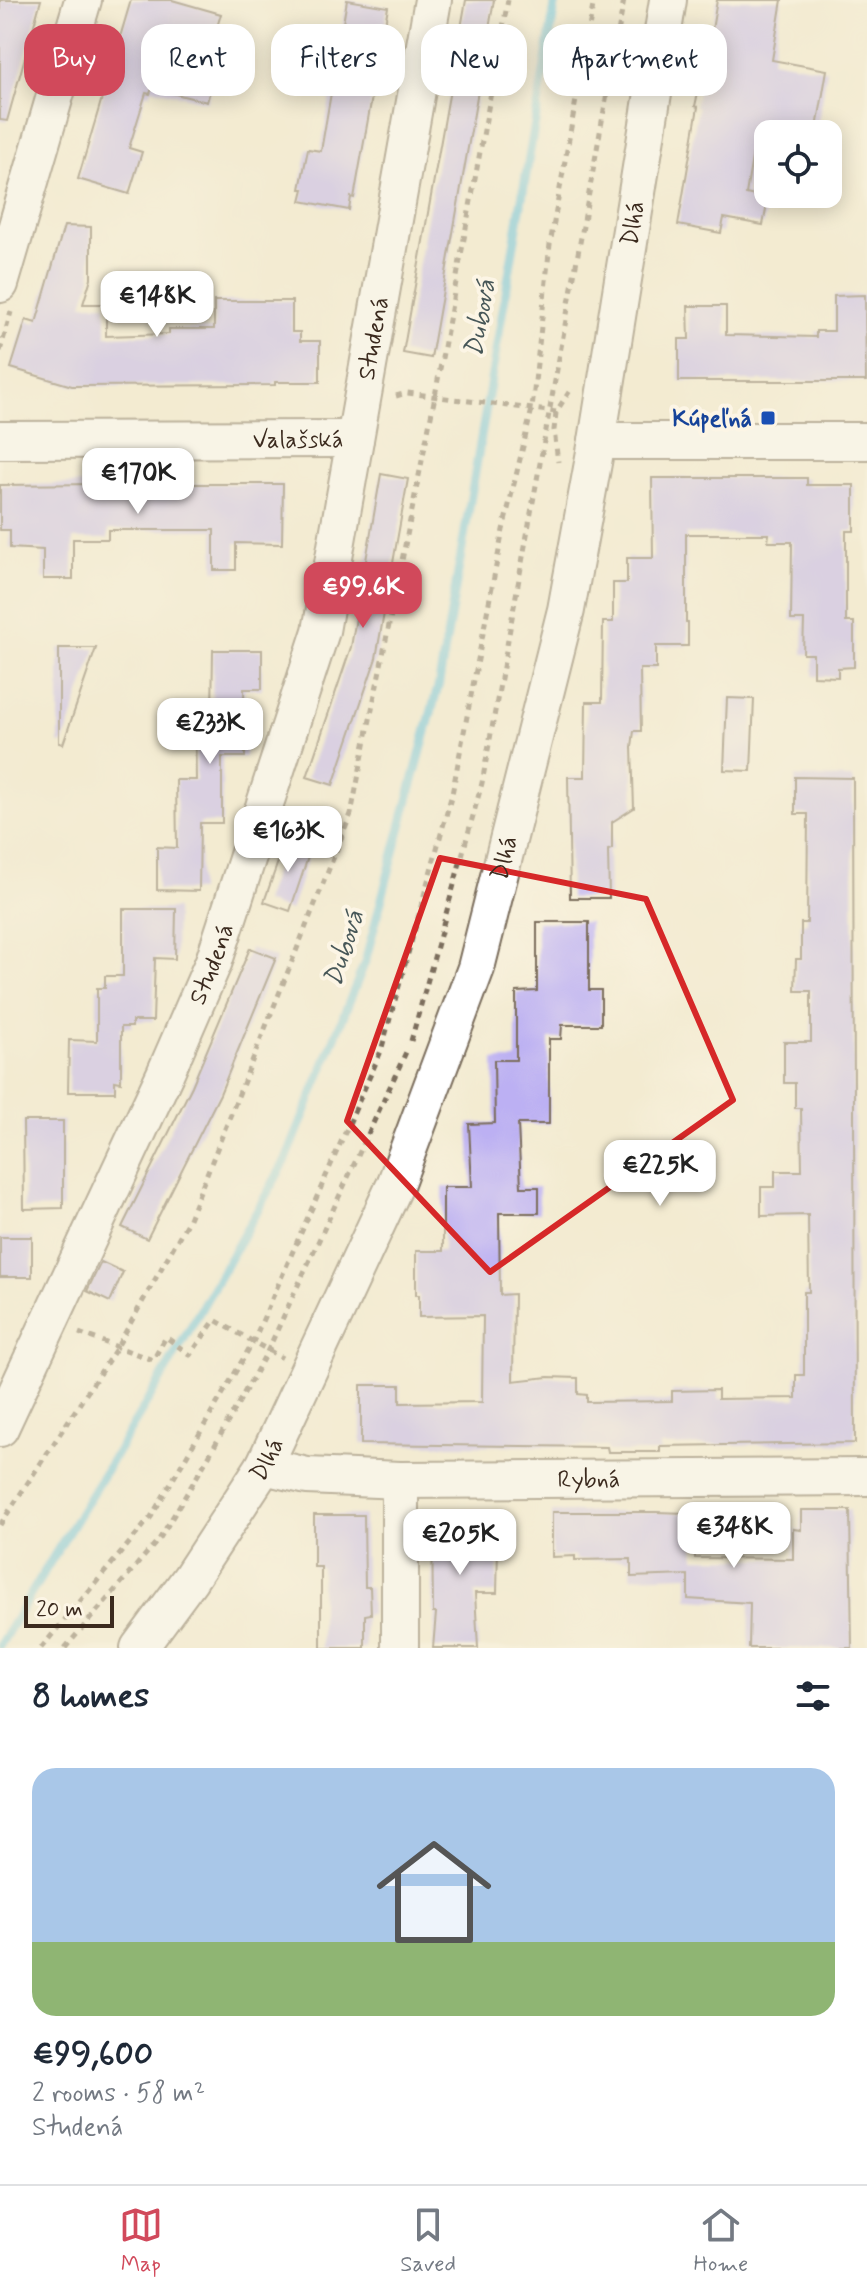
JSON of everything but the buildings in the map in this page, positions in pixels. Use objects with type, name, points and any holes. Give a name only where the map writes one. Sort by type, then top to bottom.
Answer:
[{"type":"street","points":[[0,284],[83,0]]},
{"type":"street","name":"Studená","points":[[0,1428],[165,1074],[214,961],[321,631],[433,0]]},
{"type":"street","name":"Dlhá","points":[[139,1648],[190,1579],[264,1466],[395,1185],[476,968],[566,610],[597,441],[668,0]]},
{"type":"street","name":"Valašská","points":[[0,440],[355,439]]},
{"type":"street","points":[[597,441],[867,441]]},
{"type":"street","name":"Rybná","points":[[264,1466],[307,1476],[400,1480],[867,1477]]},
{"type":"street","points":[[400,1480],[400,1648]]},
{"type":"path","points":[[0,1525],[117,1347],[188,1221],[351,814],[435,396],[508,0]]},
{"type":"path","points":[[41,1648],[151,1517],[253,1342],[381,1051],[452,794],[503,530],[532,409],[550,244],[594,0]]},
{"type":"path","points":[[65,1648],[160,1538],[268,1350],[410,1044],[482,783],[624,0]]},
{"type":"path","points":[[393,396],[407,393],[551,411]]},
{"type":"path","points":[[47,1322],[153,1360],[166,1337],[190,1355],[215,1320],[292,1364]]},
{"type":"highlighted area","points":[[440,858],[646,899],[733,1100],[490,1272],[347,1121]]},
{"type":"waterway","name":"Dubová","points":[[0,1645],[161,1379],[286,1160],[365,962],[439,683],[556,0]]},
{"type":"place","name":"Kúpeľná","points":[[768,418]]}]
